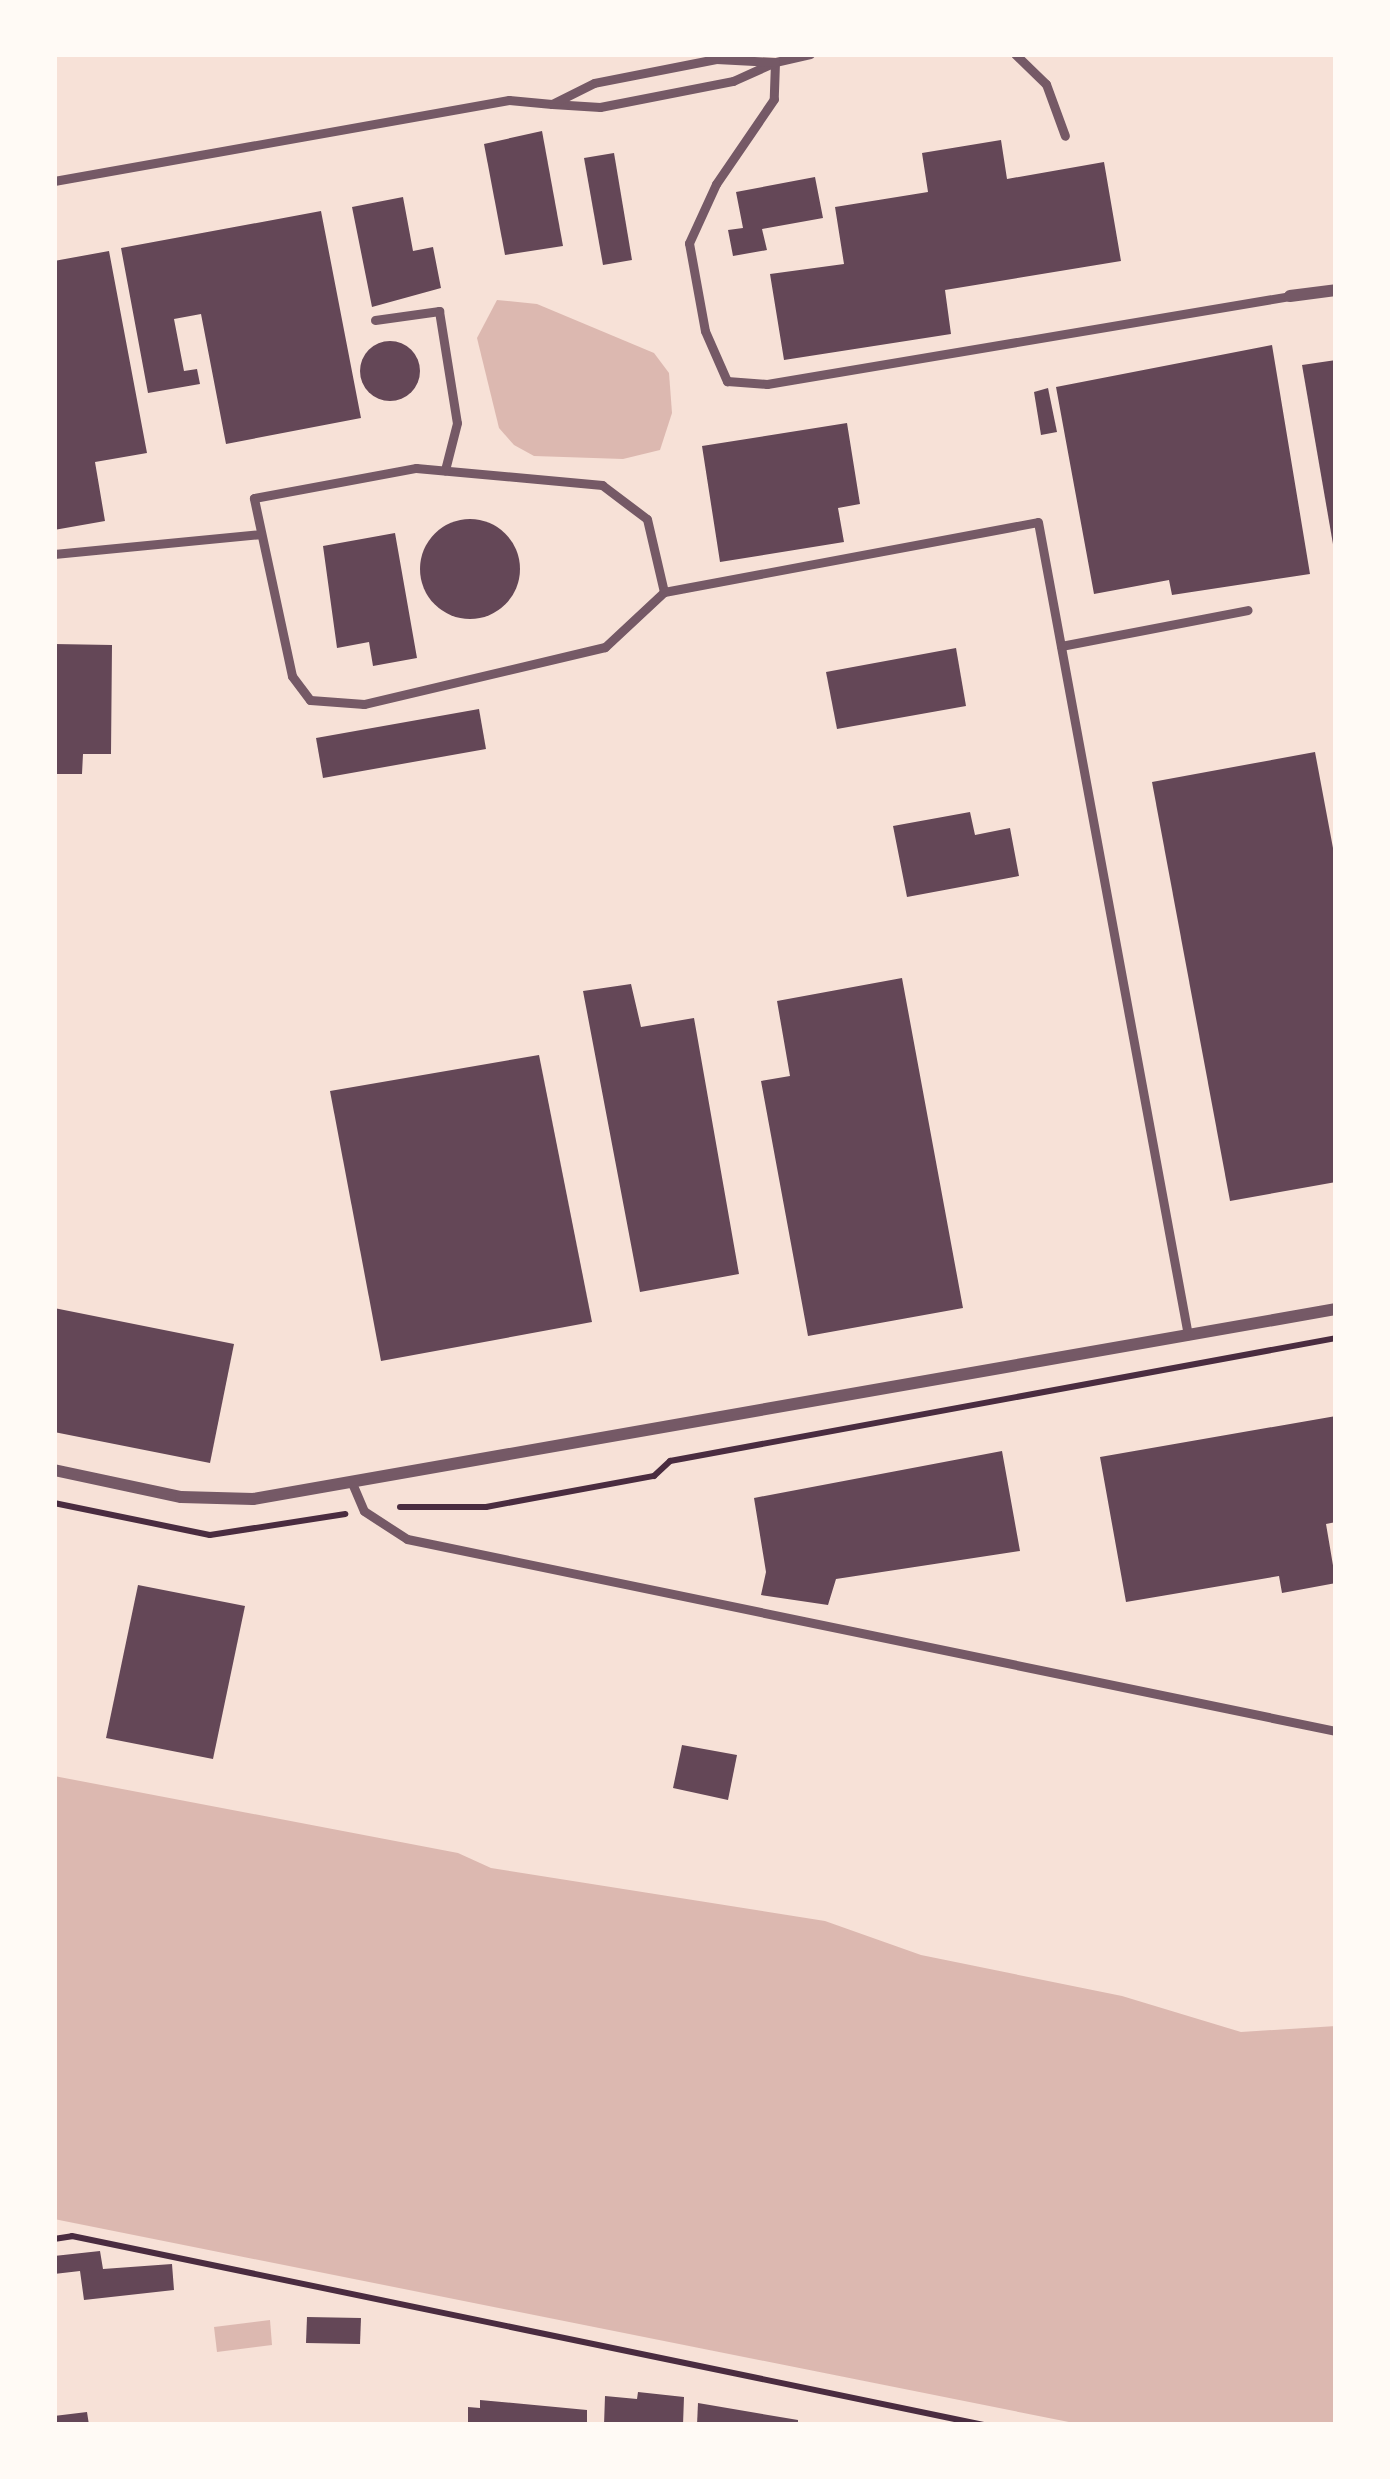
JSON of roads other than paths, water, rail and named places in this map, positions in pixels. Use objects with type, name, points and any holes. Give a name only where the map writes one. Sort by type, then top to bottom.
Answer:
[{"type":"street","points":[[1289,296],[1336,290]]},
{"type":"street","points":[[54,1470],[215,1501],[352,1484],[1336,1309]]},
{"type":"lane","points":[[54,182],[509,100],[600,107],[733,81],[775,62],[810,54]]},
{"type":"lane","points":[[1015,54],[1046,84],[1065,136]]},
{"type":"lane","points":[[552,104],[594,83],[716,59],[775,62]]},
{"type":"lane","points":[[775,62],[774,99],[716,184],[689,243],[705,331],[727,381],[767,384],[1289,296]]},
{"type":"lane","points":[[375,320],[440,311],[457,423],[445,470]]},
{"type":"lane","points":[[664,592],[647,519],[602,485],[416,468],[254,498],[292,676],[310,700],[335,707],[604,647],[664,592],[1038,522],[1188,1336]]},
{"type":"lane","points":[[54,554],[260,534]]},
{"type":"lane","points":[[1061,646],[1248,610]]},
{"type":"lane","points":[[352,1484],[364,1511],[407,1539],[1336,1731]]}]
